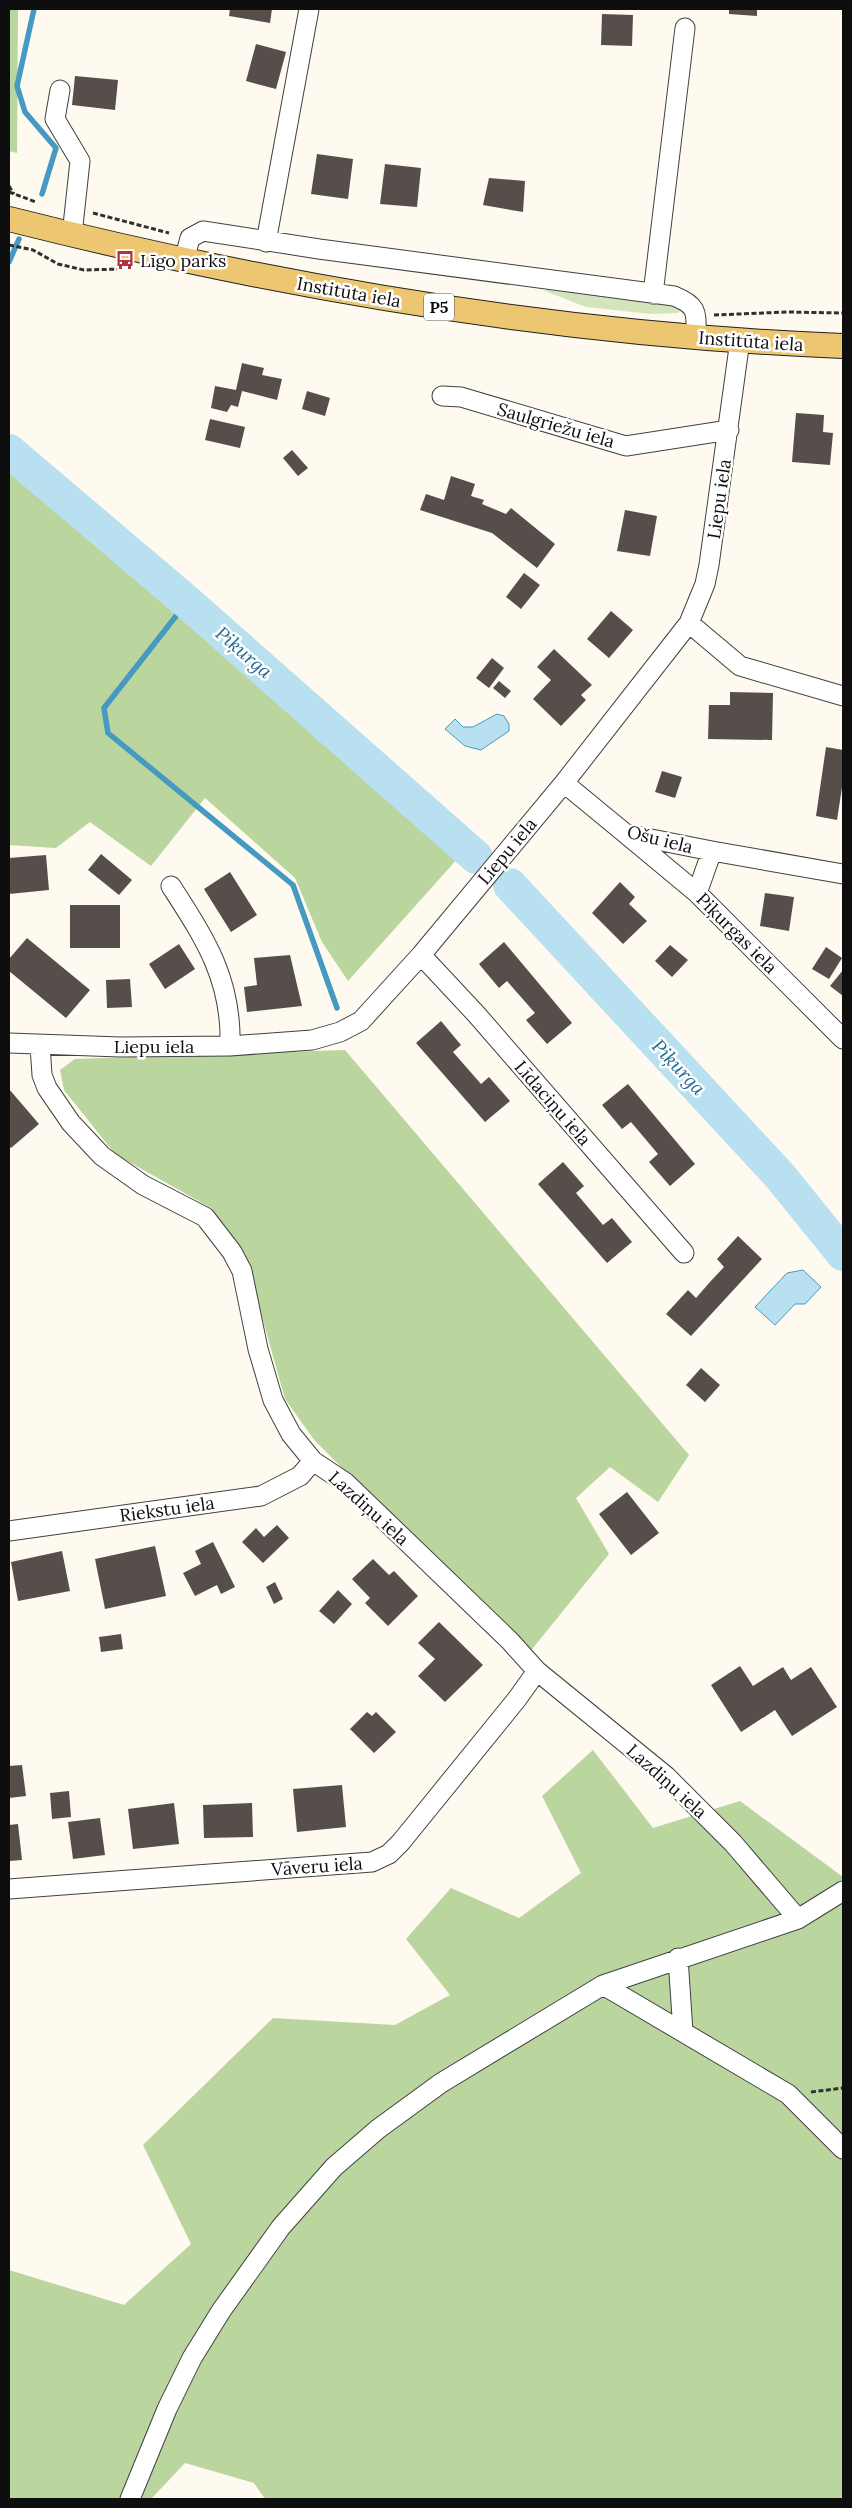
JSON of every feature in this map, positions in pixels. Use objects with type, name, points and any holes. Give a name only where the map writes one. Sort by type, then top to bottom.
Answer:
[{"type":"main road","name":"Institūta iela","points":[[9,219],[184,261],[406,302],[579,326],[696,337],[843,346]]},
{"type":"street","points":[[266,242],[309,9]]},
{"type":"street","points":[[652,294],[685,28]]},
{"type":"street","points":[[60,90],[56,119],[80,161],[72,235]]},
{"type":"street","points":[[184,261],[190,238],[203,231],[266,242],[674,296],[688,302],[694,309],[696,337]]},
{"type":"street","name":"Liepu iela","points":[[9,1043],[40,1045],[230,1046],[312,1040],[340,1032],[361,1021],[421,955],[564,783],[689,623],[705,584],[709,565],[740,340]]},
{"type":"street","name":"Saulgriežu iela","points":[[442,396],[461,397],[626,446],[729,430]]},
{"type":"street","points":[[689,623],[740,666],[843,696]]},
{"type":"street","name":"Ošu iela","points":[[564,783],[626,834],[843,874]]},
{"type":"street","name":"Piķurgas iela","points":[[626,834],[697,893],[843,1039]]},
{"type":"street","name":"Ošu iela","points":[[697,893],[712,851]]},
{"type":"street","points":[[172,886],[211,950],[221,978],[228,1010],[230,1046]]},
{"type":"street","name":"Līdaciņu iela","points":[[421,955],[477,1016],[684,1253]]},
{"type":"street","name":"Lazdiņu iela","points":[[40,1045],[42,1075],[47,1088],[102,1156],[144,1185],[205,1217],[232,1252],[242,1270],[258,1348],[273,1400],[292,1434],[314,1461],[346,1483],[510,1641],[537,1671],[666,1776],[733,1843],[798,1919]]},
{"type":"street","name":"Riekstu iela","points":[[9,1531],[261,1496],[300,1476],[314,1461]]},
{"type":"street","name":"Vāveru iela","points":[[9,1889],[372,1862],[389,1854],[401,1842],[517,1699],[537,1671]]},
{"type":"street","points":[[130,2499],[167,2409],[192,2358],[221,2311],[281,2227],[334,2166],[378,2129],[441,2083],[603,1985],[678,1958],[798,1919],[843,1891]]},
{"type":"street","points":[[678,1958],[682,2032]]},
{"type":"street","points":[[603,1985],[788,2094],[843,2148]]},
{"type":"path","points":[[9,186],[15,194]]},
{"type":"path","points":[[9,245],[33,250],[58,264],[84,270],[132,270]]},
{"type":"path","points":[[788,2094],[843,2088]]},
{"type":"green space","points":[[9,9],[18,9],[17,153],[9,151]]},
{"type":"green space","points":[[548,286],[671,303],[681,310],[678,313],[651,314],[586,307],[545,291]]},
{"type":"green space","points":[[9,436],[476,838],[348,981],[322,942],[295,878],[205,798],[151,866],[90,822],[56,848],[9,845]]},
{"type":"green space","points":[[345,1050],[689,1455],[658,1502],[610,1467],[576,1498],[609,1554],[529,1653],[315,1441],[285,1399],[245,1256],[211,1208],[115,1154],[64,1090],[60,1070],[75,1059]]},
{"type":"green space","points":[[593,1750],[653,1828],[740,1801],[843,1877],[843,2499],[265,2499],[254,2483],[185,2463],[151,2499],[9,2499],[9,2270],[124,2305],[191,2244],[143,2145],[273,2018],[395,2025],[450,1995],[406,1939],[451,1888],[519,1918],[581,1873],[542,1796]]},
{"type":"water","points":[[497,714],[504,716],[509,724],[509,731],[481,750],[465,746],[445,729],[455,719],[463,727],[473,727]]},
{"type":"water","points":[[803,1270],[821,1287],[805,1304],[795,1304],[775,1325],[755,1307],[787,1273]]},
{"type":"building","points":[[230,9],[272,9],[270,23],[229,16]]},
{"type":"building","points":[[729,9],[757,9],[757,16],[729,14]]},
{"type":"building","points":[[602,14],[633,15],[632,46],[601,45]]},
{"type":"building","points":[[256,44],[286,52],[276,89],[246,81]]},
{"type":"building","points":[[75,76],[118,80],[115,110],[72,105]]},
{"type":"building","points":[[317,154],[353,159],[348,199],[311,194]]},
{"type":"building","points":[[385,164],[421,168],[417,207],[380,204]]},
{"type":"building","points":[[489,178],[525,181],[523,212],[483,205]]},
{"type":"building","points":[[242,363],[264,368],[262,375],[282,379],[277,400],[242,391],[238,407],[231,405],[227,412],[211,408],[215,386],[236,390]]},
{"type":"building","points":[[307,391],[330,398],[325,416],[302,409]]},
{"type":"building","points":[[796,413],[824,415],[823,432],[833,433],[830,465],[792,462]]},
{"type":"building","points":[[210,419],[245,427],[240,448],[205,440]]},
{"type":"building","points":[[292,450],[308,468],[298,476],[283,458]]},
{"type":"building","points":[[451,476],[475,484],[471,496],[484,500],[482,504],[506,514],[511,508],[555,544],[537,568],[492,533],[420,510],[426,494],[444,500]]},
{"type":"building","points":[[625,510],[657,516],[650,556],[617,551]]},
{"type":"building","points":[[524,573],[540,585],[521,609],[506,597]]},
{"type":"building","points":[[611,611],[633,630],[609,658],[587,639]]},
{"type":"building","points":[[554,649],[592,685],[581,695],[586,700],[561,726],[533,699],[551,680],[537,667]]},
{"type":"building","points":[[492,658],[504,668],[489,688],[476,678]]},
{"type":"building","points":[[499,681],[511,691],[505,698],[493,688]]},
{"type":"building","points":[[730,692],[773,693],[772,740],[708,739],[709,705],[730,705]]},
{"type":"building","points":[[826,747],[843,750],[843,781],[837,820],[816,816]]},
{"type":"building","points":[[662,771],[682,777],[675,798],[655,792]]},
{"type":"building","points":[[101,854],[132,880],[119,895],[88,870]]},
{"type":"building","points":[[46,855],[49,890],[9,894],[9,858]]},
{"type":"building","points":[[230,872],[257,915],[231,932],[204,889]]},
{"type":"building","points":[[620,882],[635,897],[629,904],[647,921],[623,944],[592,913]]},
{"type":"building","points":[[765,893],[794,897],[789,931],[760,926]]},
{"type":"building","points":[[70,905],[120,905],[120,948],[70,948]]},
{"type":"building","points":[[27,938],[90,990],[66,1018],[9,971],[9,959]]},
{"type":"building","points":[[504,942],[572,1023],[547,1044],[526,1020],[535,1013],[507,981],[499,988],[479,964]]},
{"type":"building","points":[[179,944],[195,969],[165,989],[149,964]]},
{"type":"building","points":[[670,945],[688,960],[672,977],[655,961]]},
{"type":"building","points":[[826,947],[842,958],[829,979],[812,969]]},
{"type":"building","points":[[290,955],[302,1006],[247,1012],[244,987],[257,985],[254,958]]},
{"type":"building","points":[[843,970],[843,996],[830,986]]},
{"type":"building","points":[[130,979],[132,1007],[107,1008],[106,980]]},
{"type":"building","points":[[441,1021],[461,1045],[453,1052],[481,1084],[489,1077],[510,1101],[485,1122],[416,1043]]},
{"type":"building","points":[[628,1084],[695,1164],[670,1186],[649,1162],[658,1154],[631,1122],[622,1129],[602,1105]]},
{"type":"building","points":[[9,1089],[39,1124],[11,1148],[9,1146]]},
{"type":"building","points":[[563,1162],[584,1186],[576,1193],[603,1225],[612,1218],[632,1242],[607,1263],[538,1184]]},
{"type":"building","points":[[738,1236],[762,1259],[691,1336],[666,1314],[688,1290],[696,1298],[724,1267],[717,1259]]},
{"type":"building","points":[[701,1368],[720,1385],[705,1402],[686,1385]]},
{"type":"building","points":[[627,1492],[659,1533],[631,1555],[599,1514]]},
{"type":"building","points":[[277,1525],[289,1538],[263,1563],[242,1542],[256,1528],[264,1537]]},
{"type":"building","points":[[213,1542],[235,1587],[221,1594],[217,1585],[195,1596],[183,1573],[201,1564],[195,1551]]},
{"type":"building","points":[[155,1546],[166,1596],[105,1609],[95,1559]]},
{"type":"building","points":[[62,1551],[70,1591],[18,1601],[11,1562]]},
{"type":"building","points":[[373,1559],[389,1575],[394,1571],[418,1596],[388,1626],[365,1603],[370,1598],[352,1579]]},
{"type":"building","points":[[275,1582],[283,1599],[274,1604],[266,1587]]},
{"type":"building","points":[[338,1590],[352,1604],[334,1624],[319,1611]]},
{"type":"building","points":[[439,1622],[483,1665],[445,1702],[418,1676],[435,1659],[418,1643]]},
{"type":"building","points":[[121,1634],[123,1649],[101,1652],[99,1637]]},
{"type":"building","points":[[740,1666],[753,1686],[783,1667],[791,1680],[811,1667],[837,1707],[792,1736],[775,1710],[741,1732],[711,1685]]},
{"type":"building","points":[[367,1712],[372,1716],[376,1712],[396,1732],[374,1753],[350,1729]]},
{"type":"building","points":[[22,1765],[26,1796],[9,1798],[9,1766]]},
{"type":"building","points":[[342,1785],[346,1827],[297,1832],[293,1789]]},
{"type":"building","points":[[69,1791],[71,1817],[52,1819],[50,1793]]},
{"type":"building","points":[[174,1803],[179,1844],[133,1849],[128,1809]]},
{"type":"building","points":[[252,1803],[253,1837],[204,1838],[203,1805]]},
{"type":"building","points":[[100,1818],[105,1855],[73,1859],[68,1822]]},
{"type":"building","points":[[18,1824],[22,1860],[9,1861],[9,1825]]},
{"type":"waterway","points":[[34,9],[17,86],[25,112],[56,148],[42,194]]},
{"type":"waterway","points":[[9,262],[19,239]]},
{"type":"waterway","name":"Piķurga","points":[[9,451],[187,602],[476,857]]},
{"type":"waterway","points":[[187,602],[104,708],[108,733],[293,885],[337,1008]]},
{"type":"waterway","name":"Piķurga","points":[[510,885],[780,1176],[843,1254]]},
{"type":"place","name":"Līgo parks","points":[[125,260]]}]
